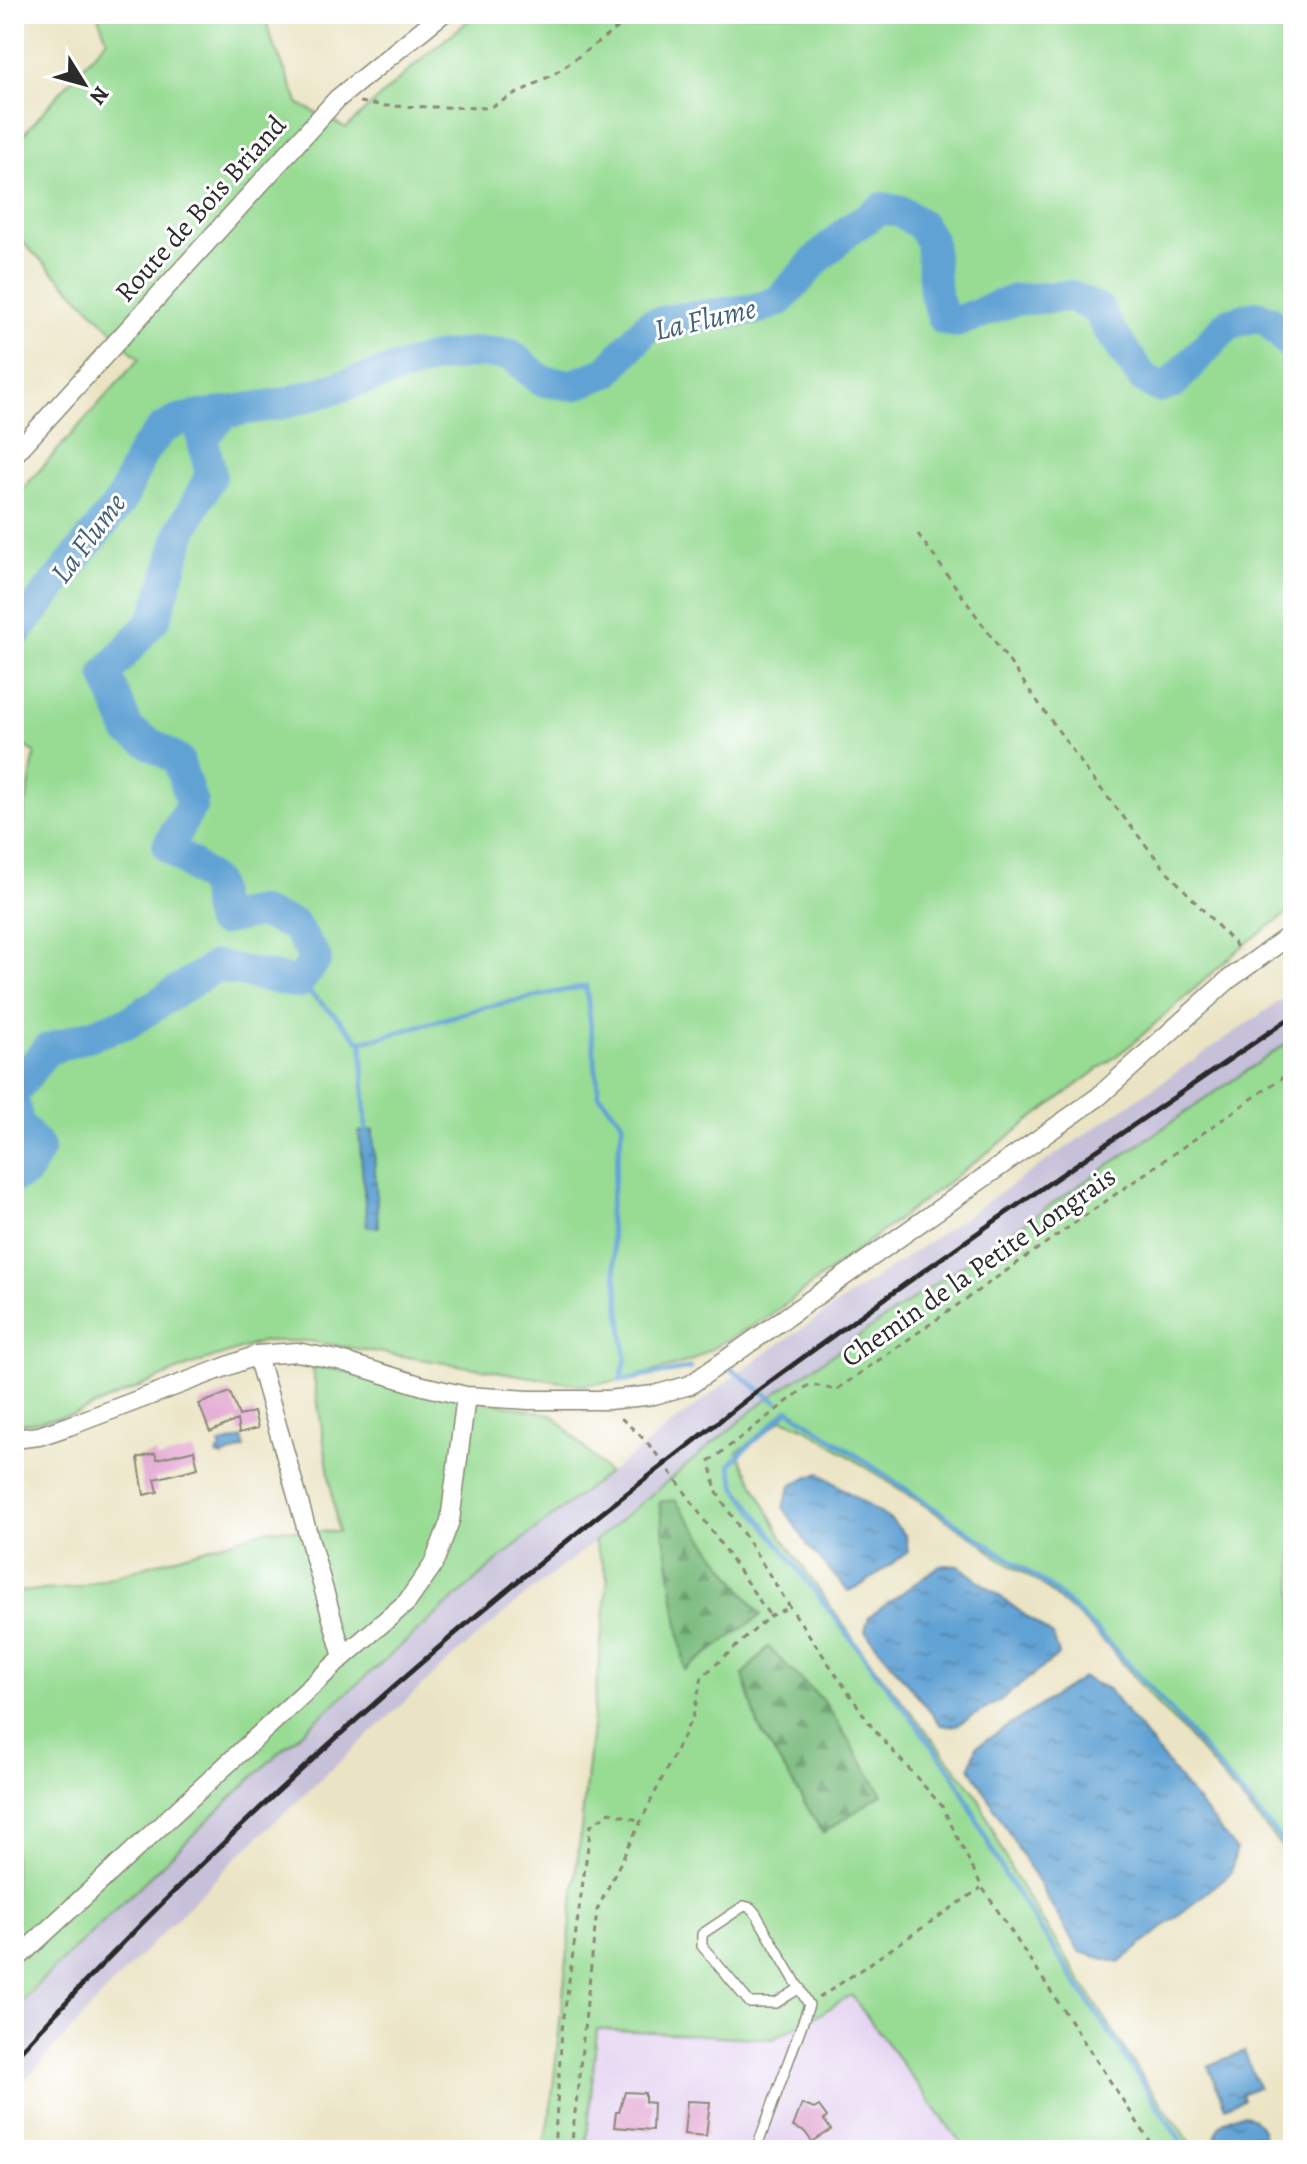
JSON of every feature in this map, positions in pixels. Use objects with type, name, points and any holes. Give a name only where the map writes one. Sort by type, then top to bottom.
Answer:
[{"type":"street","name":"Route de Bois Briand","points":[[14,455],[337,99],[442,14]]},
{"type":"street","points":[[14,1439],[39,1436],[69,1426],[257,1355],[297,1352],[338,1360],[466,1396],[608,1400],[654,1395],[690,1385],[1098,1097],[1228,980],[1293,933]]},
{"type":"street","points":[[257,1355],[343,1657]]},
{"type":"street","points":[[14,1959],[407,1602],[433,1565],[450,1521],[466,1396]]},
{"type":"lane","points":[[756,2150],[809,2005],[800,1988],[756,1914],[751,1908],[744,1906],[736,1910],[702,1934],[702,1946],[750,2003],[776,2003],[800,1988]]},
{"type":"path","points":[[337,99],[386,106],[489,108],[554,74],[637,14]]},
{"type":"path","points":[[918,534],[1090,775],[1164,868],[1251,963]]},
{"type":"path","name":"Chemin de la Petite Longrais","points":[[790,1607],[716,1491],[710,1461],[810,1384],[836,1390],[1293,1070]]},
{"type":"path","points":[[608,1400],[676,1479],[770,1616]]},
{"type":"path","points":[[571,2150],[597,1910],[693,1716],[702,1677],[770,1616],[790,1607],[874,1730],[942,1806],[982,1887],[1151,2143],[1162,2150]]},
{"type":"path","points":[[554,2150],[562,2030],[591,1825],[610,1812],[641,1821]]},
{"type":"path","points":[[809,2005],[982,1887]]},
{"type":"shaded area","points":[[1293,992],[1293,1039],[763,1402],[451,1659],[238,1856],[111,1986],[14,2092],[14,2010],[274,1757],[517,1544],[749,1365]]},
{"type":"shaded area","points":[[851,1994],[966,2150],[586,2150],[597,2029],[773,2039]]},
{"type":"green space","points":[[97,14],[266,14],[269,33],[299,104],[346,128],[427,54],[477,14],[1293,14],[1293,909],[1244,945],[1132,1044],[771,1315],[690,1361],[620,1381],[581,1385],[308,1341],[264,1341],[189,1366],[75,1414],[14,1423],[14,876],[35,752],[14,741],[14,655],[18,650],[14,647],[14,499],[139,359],[14,234],[14,145],[107,39]]},
{"type":"green space","points":[[1293,1039],[1293,1860],[1111,1649],[1041,1584],[806,1428],[783,1419],[737,1452],[782,1537],[860,1648],[977,1795],[1014,1876],[1145,2081],[1196,2150],[966,2150],[851,1995],[773,2039],[597,2029],[586,2150],[542,2150],[549,2122],[608,1578],[594,1542],[763,1402]]},
{"type":"green space","points":[[312,1365],[553,1415],[608,1473],[517,1544],[274,1757],[14,2010],[14,1592],[74,1588],[270,1529],[338,1532]]},
{"type":"green space","points":[[675,1500],[761,1615],[685,1670],[659,1502]]},
{"type":"green space","points":[[768,1647],[826,1704],[882,1794],[823,1833],[759,1728],[743,1675]]},
{"type":"water","points":[[373,1130],[378,1227],[367,1227],[359,1132]]},
{"type":"water","points":[[242,1438],[245,1448],[218,1456],[221,1450],[219,1445]]},
{"type":"water","points":[[819,1473],[892,1521],[906,1536],[908,1552],[862,1585],[848,1591],[809,1547],[783,1507],[792,1484]]},
{"type":"water","points":[[940,1565],[959,1566],[1053,1636],[1059,1655],[998,1702],[955,1726],[941,1725],[865,1631],[869,1617]]},
{"type":"water","points":[[1083,1678],[1108,1689],[1236,1850],[1231,1873],[1119,1963],[1079,1952],[970,1767],[977,1746]]},
{"type":"water","points":[[1244,2051],[1258,2087],[1241,2094],[1243,2100],[1225,2107],[1208,2066]]},
{"type":"water","points":[[1244,2114],[1261,2128],[1264,2138],[1261,2150],[1218,2150],[1216,2136],[1220,2125],[1230,2117]]},
{"type":"building","points":[[230,1392],[239,1416],[254,1412],[258,1428],[239,1433],[237,1420],[210,1432],[199,1404]]},
{"type":"building","points":[[194,1450],[198,1468],[155,1479],[158,1492],[144,1495],[138,1458],[155,1453],[157,1459]]},
{"type":"building","points":[[625,2092],[645,2093],[645,2102],[653,2103],[652,2130],[614,2127],[616,2112],[619,2112]]},
{"type":"building","points":[[687,2101],[710,2102],[706,2136],[684,2134]]},
{"type":"building","points":[[802,2104],[814,2109],[819,2106],[831,2130],[812,2142],[805,2132],[793,2127]]},
{"type":"waterway","name":"La Flume","points":[[14,635],[121,501],[143,451],[162,429],[182,419],[286,403],[435,358],[481,352],[511,355],[542,381],[573,385],[607,372],[649,325],[756,309],[779,301],[816,260],[849,230],[882,208],[901,212],[921,225],[931,241],[935,293],[944,319],[956,322],[1015,300],[1071,296],[1099,310],[1105,324],[1143,378],[1159,387],[1172,384],[1228,324],[1256,316],[1268,320],[1293,347]]},
{"type":"waterway","points":[[14,1092],[46,1050],[129,1022],[216,966],[298,983],[316,959],[294,925],[258,912],[219,920],[214,883],[168,846],[192,804],[178,760],[129,731],[106,674],[156,617],[182,530],[211,475],[202,437],[226,412]]},
{"type":"waterway","points":[[298,983],[359,1041],[481,1008],[586,986],[599,1095],[623,1123],[609,1214],[626,1359],[620,1381],[690,1368]]},
{"type":"waterway","points":[[362,1041],[366,1131]]},
{"type":"waterway","points":[[14,1104],[18,1124],[39,1148],[26,1172],[14,1177]]},
{"type":"waterway","points":[[731,1369],[777,1402]]},
{"type":"waterway","points":[[1185,2147],[1006,1877],[953,1773],[736,1487],[730,1465],[788,1409],[1047,1585],[1144,1681],[1293,1853]]},
{"type":"railway","points":[[14,2058],[168,1897],[247,1820],[412,1671],[583,1528],[839,1331],[1293,1016]]}]
